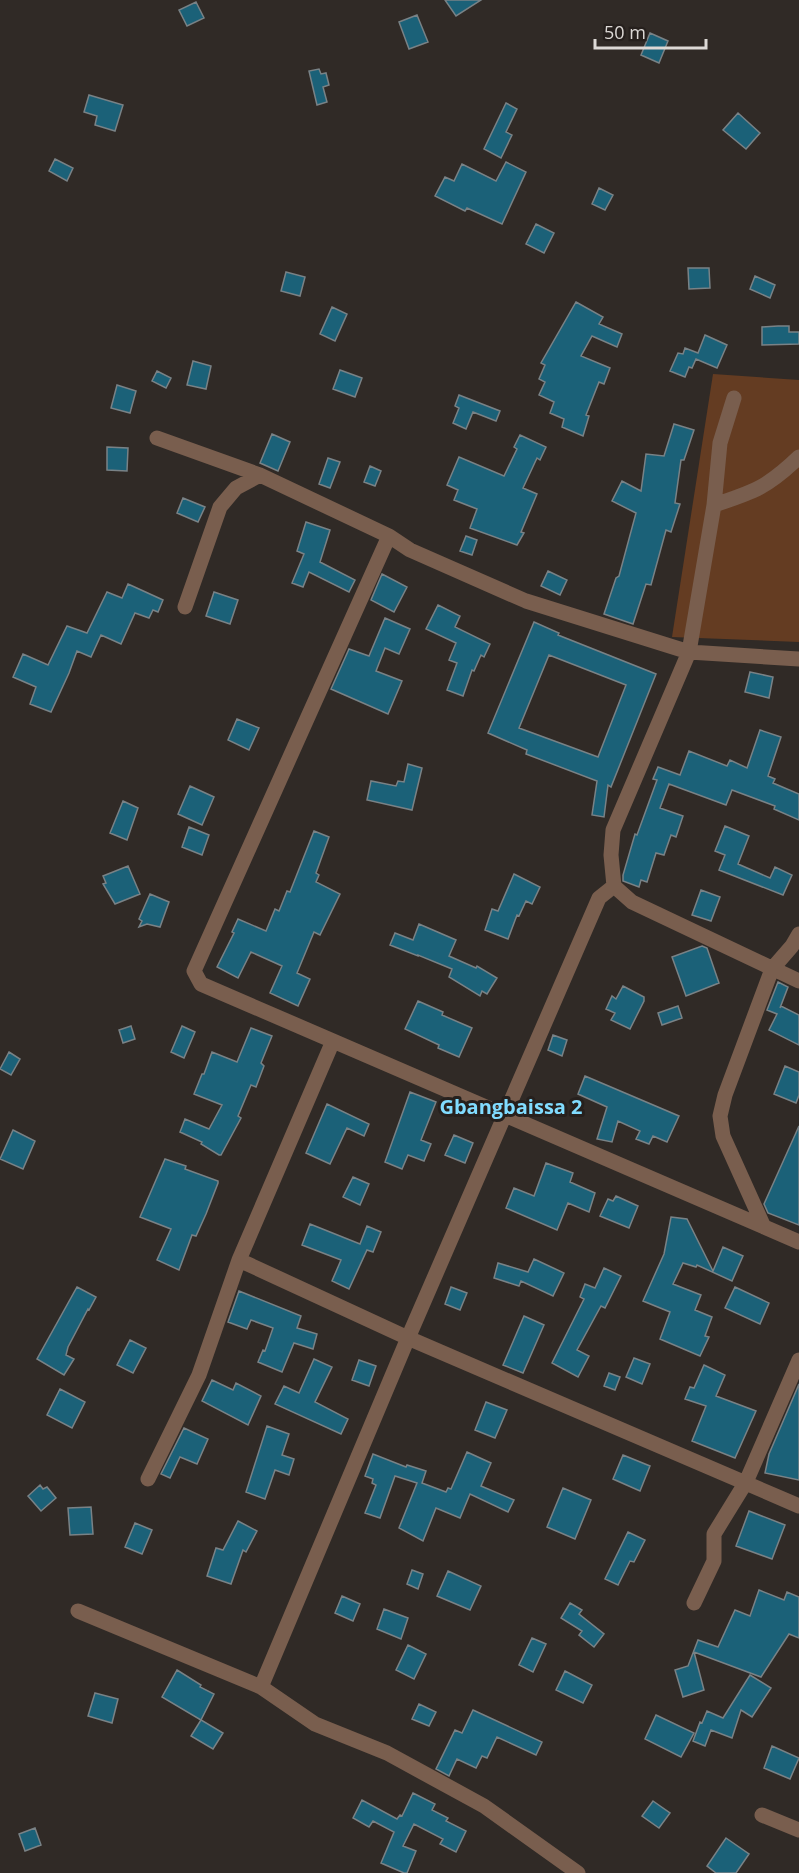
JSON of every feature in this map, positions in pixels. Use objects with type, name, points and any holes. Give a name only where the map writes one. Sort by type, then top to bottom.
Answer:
[{"type":"street","points":[[734,398],[720,443],[714,506],[689,652],[613,831],[611,855],[614,886],[632,902],[799,981]]},
{"type":"street","points":[[157,438],[260,476],[389,536],[410,550],[526,601],[689,652],[799,659]]},
{"type":"street","points":[[714,506],[756,491],[778,478],[799,457]]},
{"type":"street","points":[[185,607],[220,507],[236,488],[260,476]]},
{"type":"street","points":[[389,536],[194,971],[201,984],[799,1242]]},
{"type":"street","points":[[261,1687],[408,1338],[599,898],[614,886]]},
{"type":"street","points":[[764,1227],[723,1136],[720,1116],[725,1095],[772,969],[799,934]]},
{"type":"street","points":[[148,1479],[199,1375],[238,1260],[333,1041]]},
{"type":"street","points":[[238,1260],[408,1338],[799,1506]]},
{"type":"street","points":[[694,1603],[714,1561],[714,1534],[747,1482],[799,1360]]},
{"type":"street","points":[[78,1611],[261,1687],[315,1724],[387,1753],[484,1806],[578,1873]]},
{"type":"street","points":[[762,1815],[799,1830]]},
{"type":"shaded area","points":[[713,374],[799,380],[799,642],[672,637]]},
{"type":"building","points":[[445,0],[481,0],[456,16]]},
{"type":"building","points":[[196,2],[204,18],[187,26],[179,10]]},
{"type":"building","points":[[417,15],[428,42],[409,49],[399,22]]},
{"type":"building","points":[[650,33],[668,41],[659,63],[641,55]]},
{"type":"building","points":[[319,69],[321,74],[326,73],[329,85],[323,87],[327,102],[317,105],[309,71]]},
{"type":"building","points":[[89,95],[123,105],[115,131],[95,125],[97,116],[84,112]]},
{"type":"building","points":[[506,103],[517,109],[506,132],[512,135],[501,158],[484,149]]},
{"type":"building","points":[[738,113],[760,133],[746,149],[723,130]]},
{"type":"building","points":[[55,159],[73,168],[67,181],[49,171]]},
{"type":"building","points":[[506,162],[526,172],[502,224],[467,208],[465,211],[435,196],[445,177],[454,181],[462,164],[496,181]]},
{"type":"building","points":[[599,188],[613,195],[605,210],[592,204]]},
{"type":"building","points":[[536,224],[554,233],[544,253],[526,244]]},
{"type":"building","points":[[688,268],[709,268],[710,288],[689,289]]},
{"type":"building","points":[[286,272],[305,277],[300,296],[281,291]]},
{"type":"building","points":[[755,276],[775,285],[770,298],[750,289]]},
{"type":"building","points":[[576,302],[603,317],[599,324],[622,334],[617,347],[592,336],[581,356],[610,368],[604,384],[599,382],[586,415],[589,416],[583,436],[562,427],[564,419],[550,413],[554,402],[539,395],[545,382],[539,379],[545,365],[541,363]]},
{"type":"building","points":[[332,307],[347,314],[335,341],[320,334]]},
{"type":"building","points":[[789,326],[789,332],[799,332],[799,344],[762,345],[762,327]]},
{"type":"building","points":[[705,335],[727,345],[717,368],[696,359],[692,368],[689,367],[685,377],[670,371],[678,353],[683,354],[685,348],[698,353]]},
{"type":"building","points":[[193,361],[211,366],[206,389],[187,385]]},
{"type":"building","points":[[340,370],[362,378],[355,397],[333,389]]},
{"type":"building","points":[[157,371],[171,378],[166,388],[152,381]]},
{"type":"building","points":[[117,385],[136,391],[130,413],[111,408]]},
{"type":"building","points":[[459,395],[500,411],[496,421],[473,412],[466,429],[453,423],[459,408],[455,406]]},
{"type":"building","points":[[674,424],[694,430],[684,460],[681,460],[675,503],[680,504],[671,532],[666,530],[651,585],[646,584],[633,624],[604,614],[616,578],[619,576],[636,513],[612,501],[622,481],[641,491],[646,454],[664,456]]},
{"type":"building","points":[[272,434],[290,442],[278,471],[260,463]]},
{"type":"building","points":[[520,435],[546,447],[540,460],[537,458],[523,488],[537,494],[521,532],[524,533],[517,545],[470,528],[477,509],[454,500],[458,490],[447,485],[459,457],[504,476],[517,449],[514,447]]},
{"type":"building","points":[[107,447],[128,448],[127,471],[107,470]]},
{"type":"building","points":[[328,458],[340,462],[330,488],[319,484]]},
{"type":"building","points":[[370,466],[381,471],[375,486],[364,482]]},
{"type":"building","points":[[183,498],[205,507],[198,522],[177,513]]},
{"type":"building","points":[[306,522],[330,530],[320,562],[355,580],[349,592],[309,572],[303,587],[292,583],[304,554],[297,551]]},
{"type":"building","points":[[466,536],[477,540],[472,555],[460,551]]},
{"type":"building","points":[[548,571],[567,580],[560,595],[541,586]]},
{"type":"building","points":[[382,574],[407,587],[394,612],[371,600]]},
{"type":"building","points":[[128,584],[163,600],[158,612],[153,610],[149,618],[135,613],[121,644],[101,635],[91,657],[77,651],[51,712],[30,704],[36,687],[13,677],[23,654],[48,665],[67,626],[87,633],[107,592],[122,598]]},
{"type":"building","points":[[214,592],[238,600],[230,624],[206,616]]},
{"type":"building","points":[[438,605],[460,616],[455,627],[490,644],[484,657],[481,655],[474,671],[472,670],[463,696],[447,690],[457,663],[449,660],[456,643],[426,629]]},
{"type":"building","points":[[385,618],[410,629],[399,654],[385,648],[376,671],[402,681],[388,714],[331,689],[349,649],[369,656]]},
{"type":"building","points":[[534,622],[559,633],[558,635],[656,674],[611,787],[608,785],[604,817],[592,815],[597,781],[526,754],[527,750],[488,733]],"holes":[[[549,655],[626,685],[598,757],[519,728]]]},
{"type":"building","points":[[750,672],[773,677],[769,698],[745,692]]},
{"type":"building","points":[[237,719],[259,728],[249,750],[228,740]]},
{"type":"building","points":[[760,730],[781,737],[768,776],[775,779],[773,783],[799,794],[799,820],[774,809],[775,806],[732,790],[726,805],[669,784],[660,808],[683,816],[676,837],[671,835],[664,855],[656,853],[647,882],[641,880],[639,887],[623,881],[635,834],[637,835],[657,780],[653,779],[658,767],[680,775],[689,751],[727,766],[730,760],[747,768]]},
{"type":"building","points":[[408,764],[422,768],[412,810],[367,800],[371,781],[396,786],[398,781],[404,782]]},
{"type":"building","points":[[190,786],[214,797],[202,825],[178,814]]},
{"type":"building","points":[[123,801],[138,808],[127,840],[110,833]]},
{"type":"building","points":[[725,826],[749,836],[738,864],[770,878],[775,867],[792,875],[783,895],[719,870],[725,855],[715,851]]},
{"type":"building","points":[[189,827],[209,835],[202,855],[182,847]]},
{"type":"building","points":[[314,831],[329,837],[316,873],[319,875],[316,882],[340,894],[320,935],[314,932],[297,973],[310,979],[298,1006],[270,993],[282,966],[251,952],[238,978],[217,967],[234,933],[232,932],[238,919],[266,931],[275,909],[279,911],[287,891],[290,892]]},
{"type":"building","points":[[128,866],[140,894],[115,904],[103,884],[106,883],[103,876]]},
{"type":"building","points":[[514,874],[540,887],[532,904],[526,901],[519,916],[517,915],[508,939],[485,930],[492,909],[498,911]]},
{"type":"building","points":[[701,890],[720,897],[711,921],[692,915]]},
{"type":"building","points":[[150,894],[169,902],[160,927],[147,924],[139,927],[142,921],[139,919]]},
{"type":"building","points":[[419,924],[456,940],[449,956],[476,968],[477,966],[497,978],[487,994],[482,991],[480,996],[449,977],[452,969],[390,945],[395,933],[413,940]]},
{"type":"building","points":[[702,946],[707,948],[719,983],[686,996],[672,957]]},
{"type":"building","points":[[778,982],[788,987],[780,1008],[781,1006],[799,1015],[799,1045],[769,1030],[777,1014],[767,1010]]},
{"type":"building","points":[[623,986],[644,997],[630,1029],[611,1020],[615,1013],[606,1009],[612,996],[616,999]]},
{"type":"building","points":[[418,1001],[472,1028],[459,1057],[405,1029]]},
{"type":"building","points":[[678,1006],[682,1018],[662,1025],[658,1013]]},
{"type":"building","points":[[131,1026],[135,1039],[123,1043],[119,1030]]},
{"type":"building","points":[[182,1026],[195,1032],[184,1058],[171,1052]]},
{"type":"building","points":[[251,1028],[272,1036],[261,1063],[264,1066],[256,1087],[251,1085],[238,1116],[241,1118],[219,1155],[201,1144],[202,1142],[180,1132],[185,1119],[209,1129],[222,1105],[194,1094],[202,1074],[204,1074],[212,1052],[237,1062]]},
{"type":"building","points":[[553,1035],[567,1040],[562,1056],[548,1050]]},
{"type":"building","points":[[9,1052],[20,1059],[11,1075],[0,1069]]},
{"type":"building","points":[[785,1066],[799,1072],[799,1095],[796,1103],[774,1094]]},
{"type":"building","points":[[585,1076],[679,1116],[667,1142],[653,1136],[649,1144],[636,1139],[640,1131],[618,1121],[612,1142],[597,1139],[607,1107],[578,1094]]},
{"type":"building","points":[[410,1092],[436,1102],[421,1140],[431,1144],[424,1161],[408,1155],[402,1169],[385,1162]]},
{"type":"building","points":[[327,1104],[369,1124],[364,1136],[347,1128],[330,1164],[306,1153]]},
{"type":"building","points":[[799,1126],[799,1225],[768,1213],[764,1204]]},
{"type":"building","points":[[13,1130],[35,1141],[23,1169],[0,1159]]},
{"type":"building","points":[[454,1135],[473,1143],[465,1163],[445,1155]]},
{"type":"building","points":[[165,1159],[218,1181],[206,1214],[196,1236],[192,1235],[179,1270],[157,1260],[171,1229],[140,1217]]},
{"type":"building","points":[[546,1163],[573,1173],[570,1182],[595,1193],[589,1212],[568,1203],[557,1230],[506,1208],[514,1188],[534,1196]]},
{"type":"building","points":[[353,1177],[369,1184],[360,1205],[343,1197]]},
{"type":"building","points":[[616,1196],[638,1206],[629,1228],[600,1216],[608,1199],[613,1201]]},
{"type":"building","points":[[671,1217],[687,1219],[713,1271],[723,1247],[743,1256],[732,1281],[697,1265],[696,1267],[683,1263],[673,1284],[701,1295],[695,1310],[712,1317],[705,1336],[709,1337],[700,1356],[660,1339],[670,1312],[643,1301],[664,1254]]},
{"type":"building","points":[[310,1224],[360,1244],[367,1226],[381,1232],[373,1252],[367,1250],[349,1289],[332,1281],[341,1260],[302,1245]]},
{"type":"building","points":[[534,1259],[564,1273],[553,1296],[521,1281],[519,1286],[494,1278],[498,1263],[528,1272]]},
{"type":"building","points":[[604,1268],[621,1276],[605,1308],[601,1306],[577,1350],[589,1356],[578,1377],[552,1363],[584,1299],[580,1297],[585,1284],[595,1288]]},
{"type":"building","points":[[77,1287],[96,1297],[68,1347],[66,1355],[74,1359],[64,1375],[37,1359]]},
{"type":"building","points":[[451,1287],[467,1293],[460,1310],[445,1304]]},
{"type":"building","points":[[735,1287],[769,1303],[760,1324],[725,1308]]},
{"type":"building","points":[[239,1291],[301,1316],[297,1328],[317,1334],[313,1349],[294,1343],[282,1372],[258,1362],[263,1350],[265,1351],[273,1328],[251,1320],[247,1329],[228,1322]]},
{"type":"building","points":[[524,1316],[544,1325],[523,1373],[503,1365]]},
{"type":"building","points":[[130,1340],[146,1348],[133,1373],[117,1365]]},
{"type":"building","points":[[634,1358],[650,1364],[642,1384],[626,1377]]},
{"type":"building","points":[[314,1359],[332,1367],[315,1402],[348,1419],[341,1434],[275,1404],[284,1386],[299,1393]]},
{"type":"building","points":[[359,1360],[376,1366],[369,1386],[352,1380]]},
{"type":"building","points":[[704,1365],[725,1375],[716,1396],[756,1411],[735,1458],[692,1441],[706,1406],[685,1399],[690,1387],[694,1388]]},
{"type":"building","points":[[609,1373],[620,1377],[615,1390],[604,1386]]},
{"type":"building","points":[[212,1380],[233,1390],[236,1383],[261,1396],[248,1425],[202,1401]]},
{"type":"building","points":[[799,1384],[799,1480],[765,1473],[769,1454]]},
{"type":"building","points":[[60,1389],[85,1402],[72,1428],[47,1415]]},
{"type":"building","points":[[486,1402],[507,1410],[495,1438],[475,1430]]},
{"type":"building","points":[[267,1426],[289,1434],[282,1455],[294,1459],[289,1475],[275,1470],[265,1499],[246,1492]]},
{"type":"building","points":[[184,1428],[208,1439],[197,1464],[180,1457],[170,1478],[161,1474]]},
{"type":"building","points":[[467,1452],[491,1463],[481,1486],[514,1500],[508,1512],[470,1494],[460,1518],[436,1508],[423,1541],[399,1528],[417,1483],[395,1476],[380,1518],[365,1513],[376,1485],[372,1483],[373,1479],[365,1476],[373,1454],[406,1467],[407,1465],[426,1471],[422,1483],[446,1492],[448,1488],[451,1489]]},
{"type":"building","points":[[623,1455],[650,1466],[640,1491],[613,1479]]},
{"type":"building","points":[[40,1485],[43,1489],[47,1487],[56,1498],[41,1511],[28,1496]]},
{"type":"building","points":[[563,1488],[591,1500],[575,1539],[547,1527]]},
{"type":"building","points":[[91,1507],[93,1534],[70,1535],[68,1508]]},
{"type":"building","points":[[749,1511],[785,1525],[772,1559],[736,1546]]},
{"type":"building","points":[[238,1521],[257,1531],[246,1552],[243,1550],[231,1584],[207,1576],[216,1548],[223,1550]]},
{"type":"building","points":[[135,1523],[152,1530],[142,1554],[125,1547]]},
{"type":"building","points":[[628,1532],[645,1540],[634,1562],[630,1561],[618,1585],[605,1579]]},
{"type":"building","points":[[412,1570],[423,1574],[418,1589],[407,1584]]},
{"type":"building","points":[[448,1571],[481,1586],[470,1610],[437,1596]]},
{"type":"building","points":[[759,1590],[784,1600],[787,1592],[799,1597],[799,1638],[789,1634],[761,1677],[694,1652],[704,1690],[683,1697],[675,1670],[688,1666],[698,1640],[718,1647],[735,1610],[750,1616]]},
{"type":"building","points":[[342,1596],[360,1604],[353,1621],[335,1613]]},
{"type":"building","points":[[570,1603],[582,1610],[579,1614],[604,1634],[594,1647],[579,1635],[582,1631],[561,1618]]},
{"type":"building","points":[[384,1609],[408,1618],[401,1639],[377,1629]]},
{"type":"building","points":[[532,1638],[546,1644],[533,1672],[519,1665]]},
{"type":"building","points":[[408,1645],[426,1654],[414,1679],[396,1670]]},
{"type":"building","points":[[177,1670],[214,1694],[201,1720],[162,1697]]},
{"type":"building","points":[[565,1671],[592,1685],[583,1703],[556,1690]]},
{"type":"building","points":[[750,1675],[771,1688],[752,1717],[741,1710],[732,1738],[711,1730],[705,1746],[693,1741],[707,1711],[723,1718]]},
{"type":"building","points":[[95,1693],[118,1699],[112,1723],[88,1716]]},
{"type":"building","points":[[419,1704],[436,1712],[429,1726],[412,1719]]},
{"type":"building","points":[[473,1710],[542,1742],[536,1755],[497,1737],[487,1758],[482,1756],[476,1768],[457,1759],[449,1776],[436,1769],[455,1730],[462,1733]]},
{"type":"building","points":[[656,1715],[694,1733],[681,1757],[645,1739]]},
{"type":"building","points":[[201,1720],[223,1733],[213,1749],[191,1736]]},
{"type":"building","points":[[772,1746],[799,1758],[790,1779],[764,1768]]},
{"type":"building","points":[[413,1793],[435,1804],[432,1810],[448,1818],[446,1821],[466,1831],[456,1852],[440,1844],[443,1839],[414,1824],[403,1846],[416,1851],[407,1873],[404,1873],[381,1863],[394,1832],[373,1821],[369,1827],[353,1818],[362,1800],[397,1819],[400,1815],[402,1816]]},
{"type":"building","points":[[653,1801],[670,1813],[659,1828],[642,1816]]},
{"type":"building","points":[[35,1828],[41,1845],[25,1851],[19,1834]]},
{"type":"building","points":[[726,1838],[749,1854],[736,1873],[716,1873],[707,1866]]},
{"type":"district","name":"Gbangbaissa 2","points":[[511,1106]]}]
